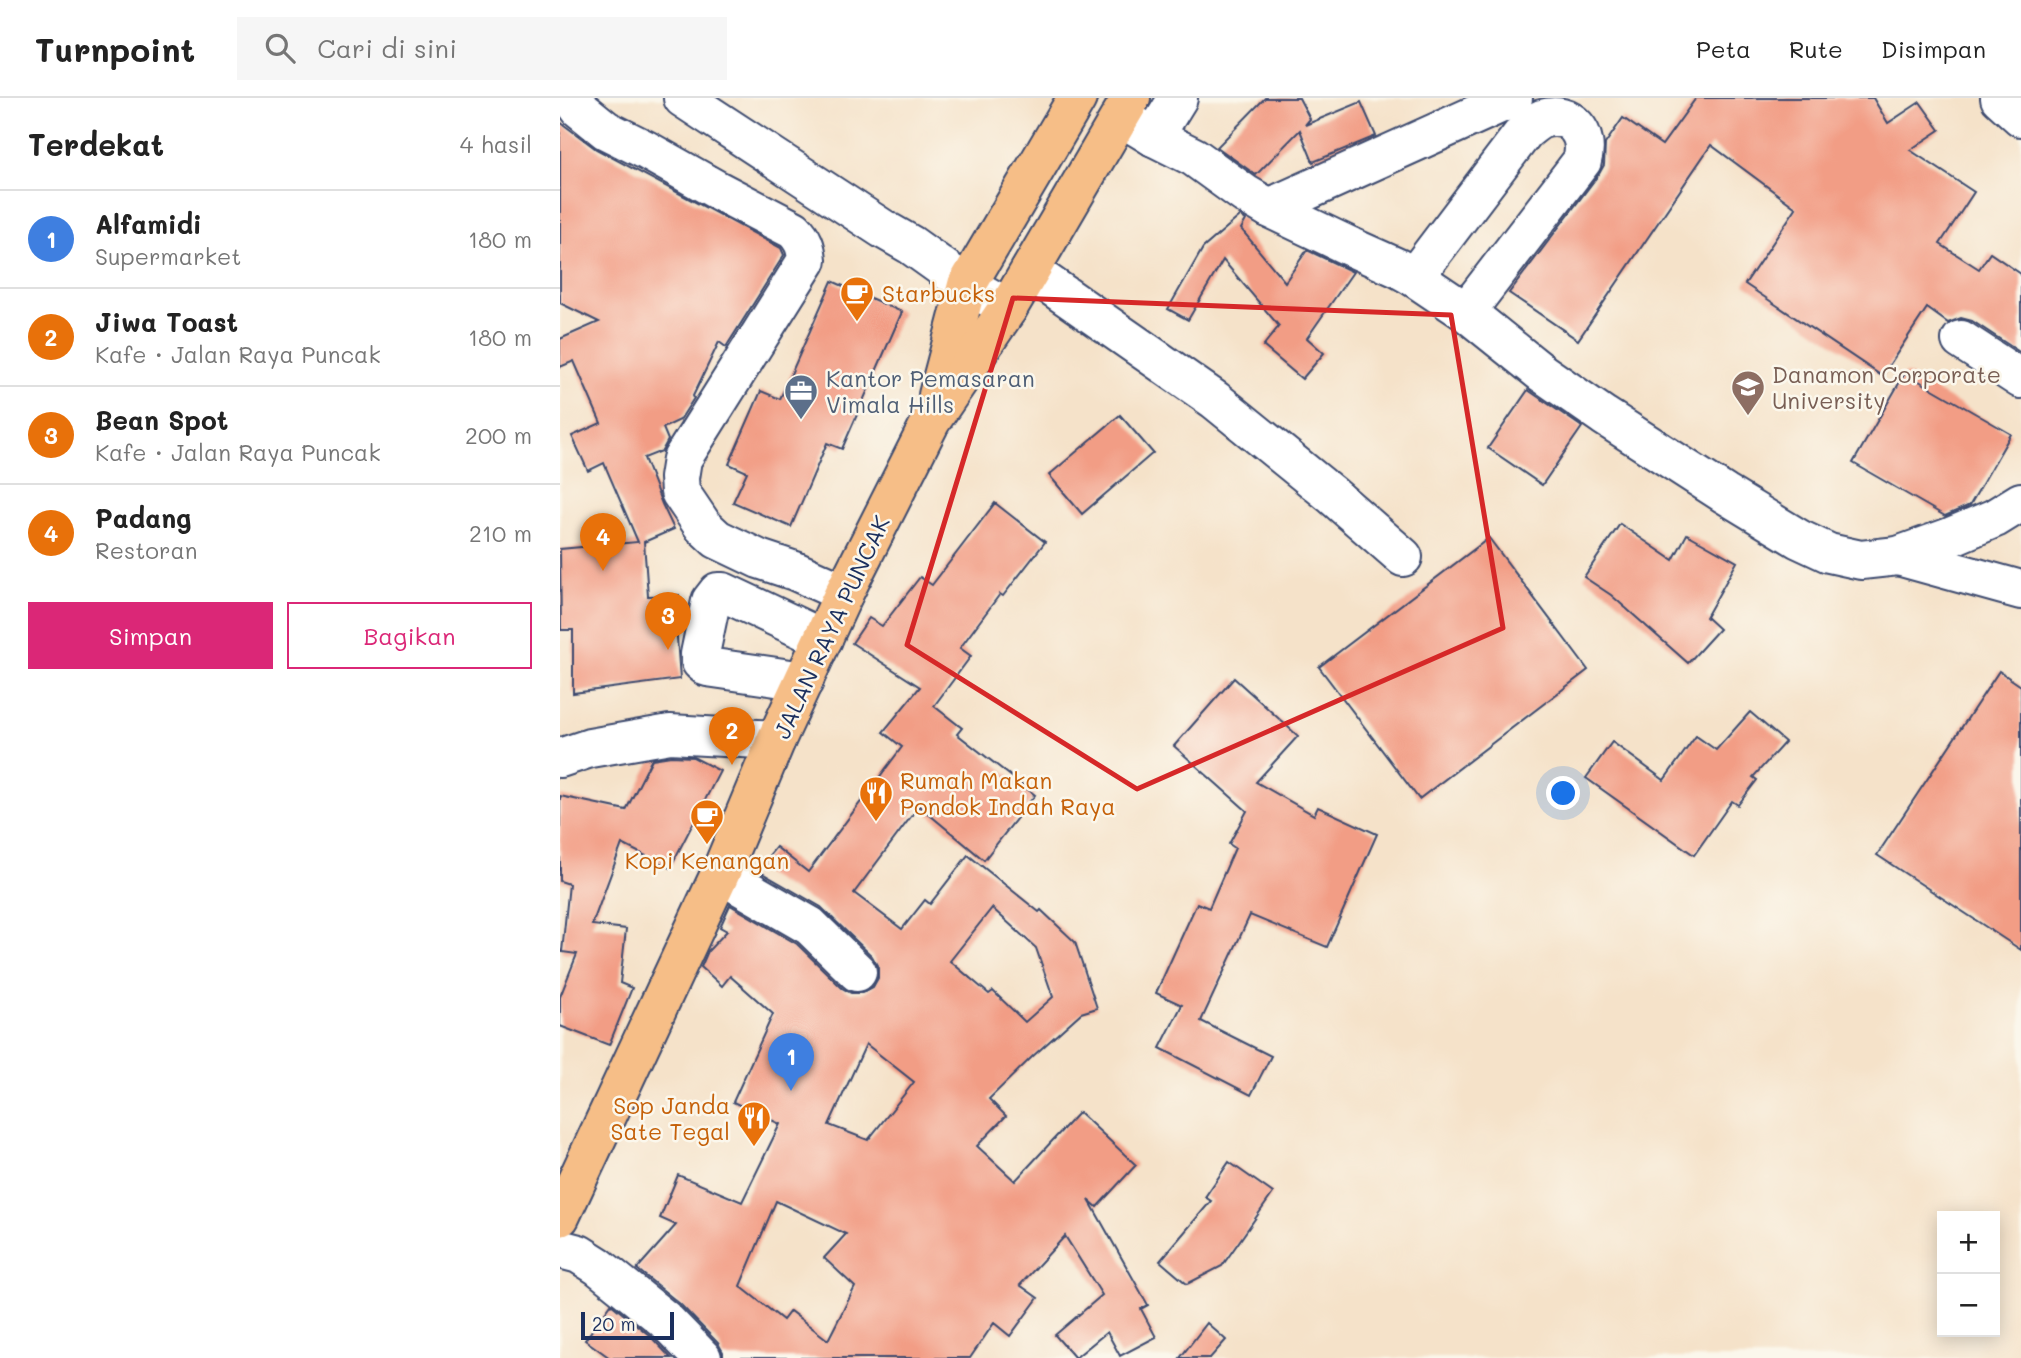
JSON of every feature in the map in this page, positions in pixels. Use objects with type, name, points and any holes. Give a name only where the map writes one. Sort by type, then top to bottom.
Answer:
[{"type":"highway","name":"JALAN RAYA PUNCAK","points":[[931,421],[967,285],[1072,102]]},
{"type":"highway","name":"JALAN RAYA PUNCAK","points":[[560,1217],[720,874],[776,740],[844,593],[931,421],[1008,308],[1126,108]]},
{"type":"street","points":[[572,98],[580,109],[606,130],[794,230],[801,237],[807,260],[682,459],[680,492],[703,526],[717,539],[844,593]]},
{"type":"street","points":[[683,98],[911,245],[967,285],[1008,308]]},
{"type":"street","points":[[1154,137],[1178,98]]},
{"type":"street","points":[[1269,208],[1513,98]]},
{"type":"street","points":[[2000,98],[2021,117]]},
{"type":"street","points":[[1126,108],[1154,137],[1194,157],[1245,194],[1414,277],[1466,312],[1542,373],[1604,416],[1725,494],[1799,539],[1829,553],[1861,560],[1898,556],[1995,518],[2021,502]]},
{"type":"street","points":[[1414,277],[1524,132],[1544,119],[1563,118],[1571,121],[1583,137],[1582,161],[1466,312]]},
{"type":"street","points":[[1030,271],[1214,400],[1332,495],[1403,557]]},
{"type":"street","points":[[1961,340],[2021,379]]},
{"type":"street","points":[[1898,556],[2021,590]]},
{"type":"street","points":[[804,681],[707,667],[703,664],[701,654],[711,601],[718,592],[723,592],[823,639]]},
{"type":"street","points":[[560,758],[590,748],[670,734],[776,740]]},
{"type":"street","points":[[720,874],[810,926],[857,972]]},
{"type":"street","points":[[560,1249],[579,1254],[598,1266],[664,1320],[702,1358]]},
{"type":"highlighted area","points":[[1013,298],[1451,315],[1503,628],[1137,789],[907,645]]},
{"type":"building","points":[[1265,98],[1299,98],[1310,119],[1305,125],[1361,102],[1376,136],[1313,162],[1300,130],[1256,175],[1217,147]]},
{"type":"building","points":[[1696,98],[1873,98],[1888,123],[1920,102],[1940,130],[1910,150],[1974,192],[1940,244],[1979,269],[1990,253],[2021,274],[2021,353],[1972,321],[1961,318],[1948,323],[1927,308],[1882,376],[1745,284],[1796,208],[1711,145],[1578,340],[1509,293],[1599,174],[1604,165],[1605,144],[1623,118],[1662,145]]},
{"type":"building","points":[[560,122],[596,149],[781,248],[784,255],[726,347],[719,342],[694,398],[680,420],[663,428],[668,440],[662,451],[644,458],[674,529],[644,542],[648,596],[679,595],[680,624],[676,624],[680,679],[573,693],[573,630],[561,630],[560,549],[638,542],[604,463],[588,471],[572,436],[601,423],[574,361],[560,367],[560,339],[599,322],[560,303]]},
{"type":"building","points":[[1240,216],[1246,220],[1241,229],[1285,282],[1307,250],[1353,272],[1307,338],[1324,353],[1302,379],[1263,346],[1279,326],[1223,260],[1188,320],[1168,309],[1203,248]]},
{"type":"building","name":"Kantor Pemasaran Vimala Hills","points":[[832,281],[902,312],[842,449],[827,443],[791,527],[733,502],[747,472],[729,464],[761,391],[780,399]]},
{"type":"building","points":[[1905,373],[2011,434],[1970,505],[1945,516],[1853,463]]},
{"type":"building","points":[[1528,390],[1582,427],[1542,485],[1488,448]]},
{"type":"building","points":[[1120,415],[1153,453],[1082,514],[1049,475]]},
{"type":"building","points":[[995,503],[1045,542],[1003,596],[1000,594],[960,648],[971,656],[934,706],[962,728],[957,734],[1035,795],[984,860],[919,806],[854,893],[902,929],[925,900],[930,904],[968,855],[1039,912],[1041,910],[1075,942],[1097,1008],[1081,1013],[989,1099],[1006,1116],[977,1146],[1015,1181],[1079,1112],[1136,1165],[1097,1207],[1089,1200],[1148,1305],[1141,1309],[1156,1337],[1120,1356],[1107,1332],[1075,1358],[1055,1335],[1102,1295],[1065,1236],[1020,1285],[1038,1298],[1010,1336],[994,1323],[970,1358],[723,1358],[718,1343],[680,1304],[637,1269],[676,1225],[660,1218],[678,1175],[742,1202],[780,1124],[733,1102],[773,1014],[730,976],[722,986],[701,967],[708,951],[727,931],[720,927],[730,905],[797,944],[842,988],[851,993],[862,993],[873,987],[878,978],[878,967],[872,956],[821,907],[757,870],[776,847],[808,872],[902,747],[883,732],[920,687],[852,643],[869,618],[882,626],[920,577],[932,585]],"holes":[[[992,908],[1036,948],[1053,997],[1025,1022],[993,991],[989,994],[950,961]],[[866,1044],[914,1082],[868,1140],[829,1125]],[[776,1201],[846,1234],[824,1258],[855,1287],[828,1340],[790,1311],[783,1320],[740,1286]]]},
{"type":"building","points":[[1620,524],[1673,560],[1687,534],[1737,562],[1706,617],[1719,629],[1688,663],[1611,595],[1584,577]]},
{"type":"building","points":[[1489,538],[1588,670],[1419,799],[1319,667]]},
{"type":"building","points":[[1999,671],[2021,686],[2021,950],[1877,855]]},
{"type":"building","points":[[1234,678],[1298,736],[1256,782],[1314,815],[1318,807],[1377,834],[1327,947],[1250,915],[1201,1021],[1271,1056],[1251,1095],[1160,1048],[1182,1005],[1156,993],[1197,903],[1209,908],[1235,848],[1229,844],[1247,811],[1174,746]]},
{"type":"building","points":[[1750,712],[1785,742],[1753,777],[1757,780],[1738,805],[1732,801],[1694,855],[1586,778],[1612,742],[1664,780],[1696,736],[1716,750]]},
{"type":"building","points":[[693,757],[720,771],[670,868],[622,844],[592,925],[626,929],[620,983],[632,988],[609,1045],[560,1026],[560,997],[577,954],[562,952],[569,884],[560,881],[560,796],[626,810],[652,759]]},
{"type":"building","points":[[1229,1162],[1273,1193],[1222,1266],[1187,1284],[1160,1261],[1211,1201],[1205,1197]]},
{"type":"building","points":[[611,1304],[649,1335],[671,1358],[610,1358],[585,1340]]},
{"type":"building","points":[[1207,1323],[1226,1340],[1210,1358],[1180,1358]]},
{"type":"place","name":"Starbucks","points":[[857,323]]},
{"type":"place","name":"Danamon Corporate University","points":[[1748,417]]},
{"type":"place","name":"Kantor Pemasaran Vimala Hills","points":[[801,421]]},
{"type":"place","name":"Padang","points":[[603,571]]},
{"type":"place","name":"Bean Spot","points":[[668,650]]},
{"type":"place","name":"Jiwa Toast","points":[[732,765]]},
{"type":"place","name":"Rumah Makan Pondok Indah Raya","points":[[876,823]]},
{"type":"place","name":"Kopi Kenangan","points":[[707,846]]},
{"type":"place","name":"Alfamidi","points":[[791,1091]]},
{"type":"place","name":"Sop Janda Sate Tegal","points":[[754,1148]]}]
